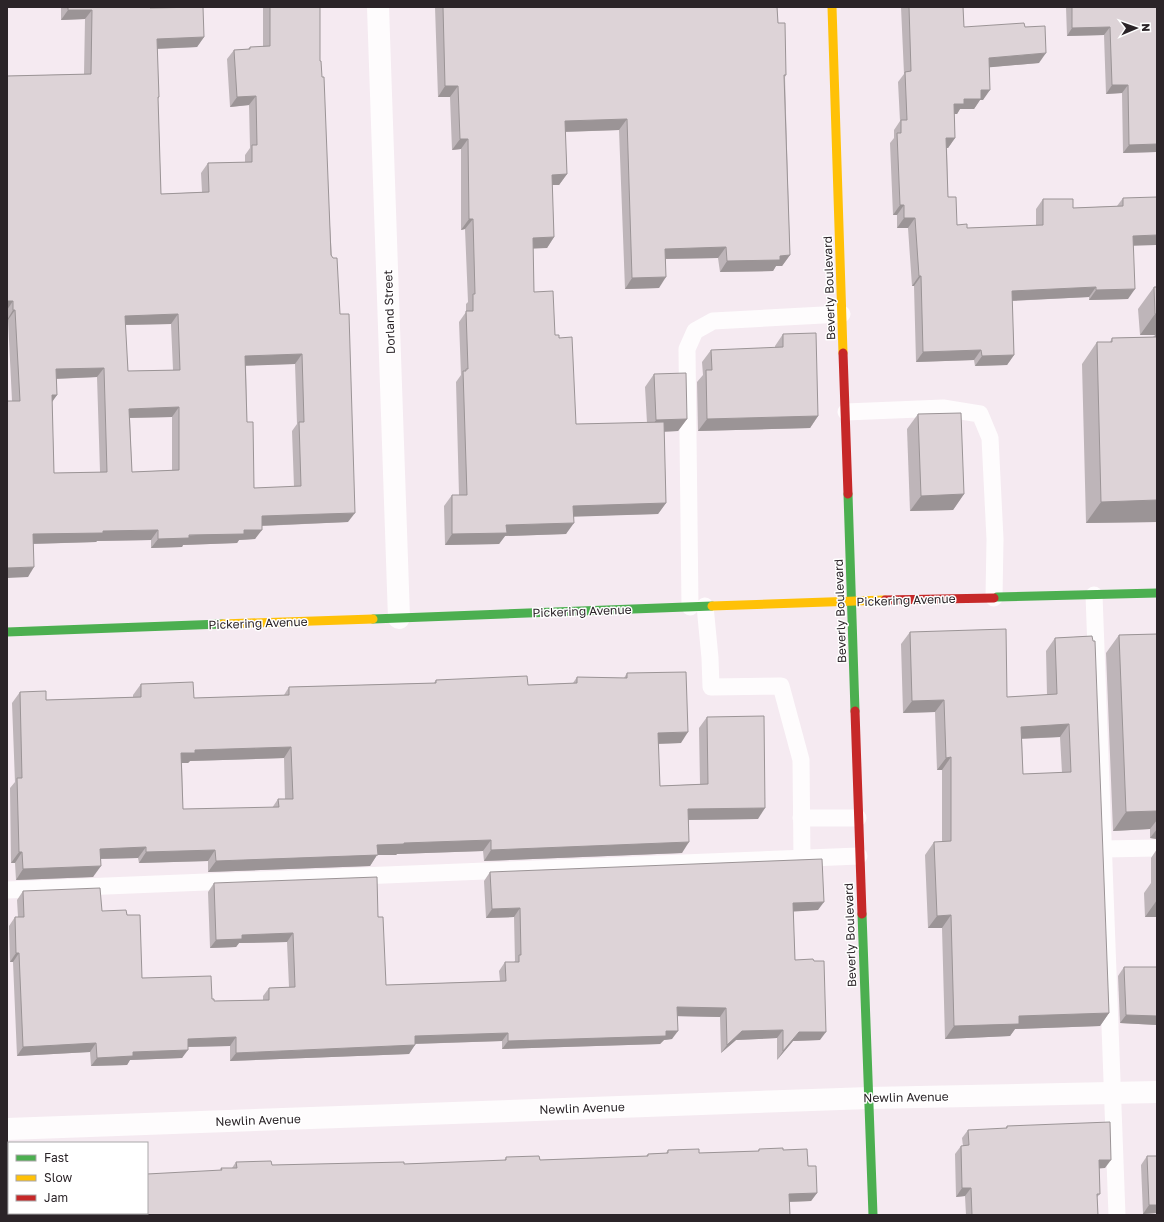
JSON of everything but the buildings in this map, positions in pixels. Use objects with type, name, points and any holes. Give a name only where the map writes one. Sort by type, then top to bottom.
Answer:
[{"type":"street","name":"Dorland Street","points":[[378,7],[399,618]]},
{"type":"street","name":"Beverly Boulevard","points":[[832,7],[859,856],[873,1215]]},
{"type":"street","name":"Pickering Avenue","points":[[7,632],[852,601],[1157,593]]},
{"type":"street","name":"Newlin Avenue","points":[[7,1129],[869,1098],[1157,1092]]},
{"type":"lane","points":[[802,859],[800,760],[781,686],[711,687],[710,658],[698,607],[687,349],[695,331],[713,321],[842,314]]},
{"type":"lane","points":[[846,412],[943,408],[980,414],[990,438],[995,539],[996,598]]},
{"type":"lane","points":[[1094,595],[1116,1215]]},
{"type":"lane","points":[[800,818],[858,818]]},
{"type":"lane","points":[[1103,849],[1157,848]]},
{"type":"lane","points":[[7,890],[859,856]]},
{"type":"traffic: fast","points":[[848,494],[855,711]]},
{"type":"traffic: fast","points":[[997,597],[1157,593]]},
{"type":"traffic: fast","points":[[373,619],[712,606]]},
{"type":"traffic: fast","points":[[7,632],[222,624]]},
{"type":"traffic: fast","points":[[862,914],[873,1215]]},
{"type":"traffic: slow","points":[[832,7],[843,353]]},
{"type":"traffic: slow","points":[[712,606],[885,600]]},
{"type":"traffic: slow","points":[[222,624],[373,619]]},
{"type":"traffic: jam","points":[[843,353],[848,494]]},
{"type":"traffic: jam","points":[[885,600],[994,598]]},
{"type":"traffic: jam","points":[[855,711],[862,914]]}]
